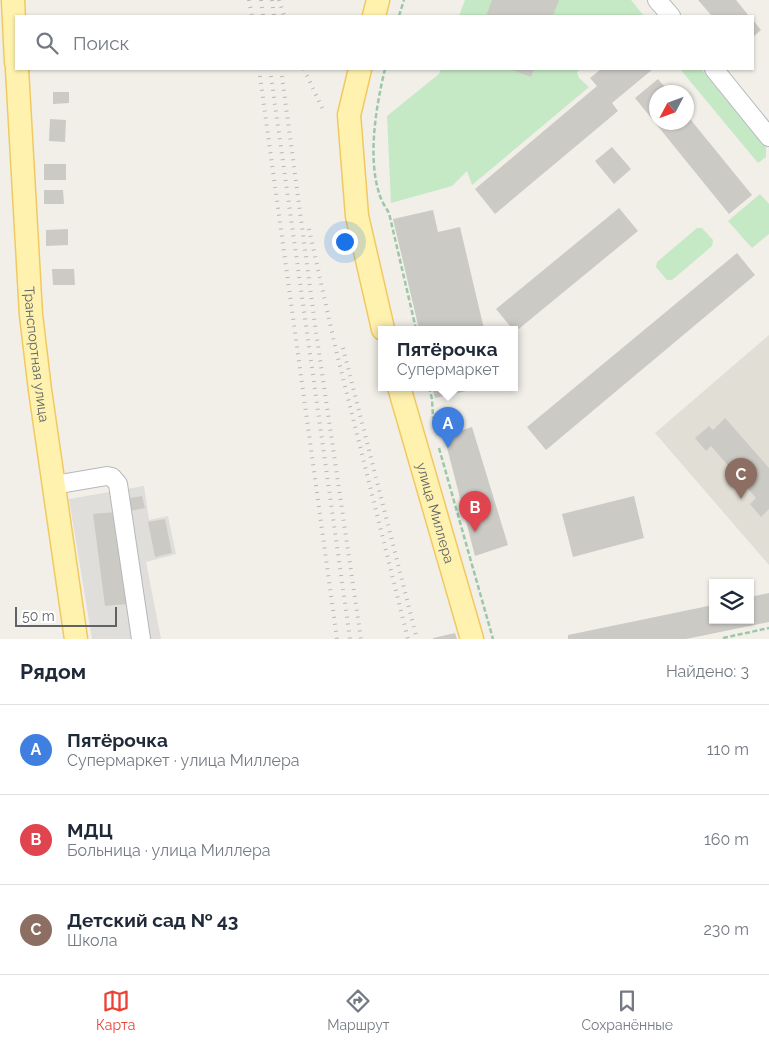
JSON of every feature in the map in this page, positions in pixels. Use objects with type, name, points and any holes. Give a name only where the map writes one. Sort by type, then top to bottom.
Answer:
[{"type":"main road","points":[[13,0],[15,41]]},
{"type":"main road","points":[[374,15],[378,0]]},
{"type":"main road","name":"Транспортная улица","points":[[17,70],[31,315],[76,639]]},
{"type":"main road","points":[[360,70],[348,115],[357,216],[382,326]]},
{"type":"main road","name":"улица Миллера","points":[[400,391],[472,639]]},
{"type":"street","points":[[657,0],[669,15]]},
{"type":"street","points":[[715,70],[769,137]]},
{"type":"street","points":[[54,485],[107,476],[112,477],[118,484],[140,639]]},
{"type":"path","points":[[399,15],[404,0]]},
{"type":"path","points":[[385,70],[376,117],[374,152],[376,176],[380,196],[389,213],[415,326]]},
{"type":"path","points":[[430,391],[433,418]]},
{"type":"path","points":[[439,448],[494,639]]},
{"type":"path","points":[[723,638],[769,628]]},
{"type":"shaded area","points":[[769,335],[769,565],[655,433]]},
{"type":"shaded area","points":[[144,486],[149,520],[168,516],[176,554],[146,562],[161,639],[92,639],[69,499]]},
{"type":"green space","points":[[465,0],[631,0],[643,15],[459,15]]},
{"type":"green space","points":[[441,70],[579,70],[577,72],[579,78],[589,87],[472,185],[467,171],[452,186],[391,203],[387,116],[439,74]]},
{"type":"green space","points":[[681,70],[702,70],[766,147],[766,157],[758,163]]},
{"type":"green space","points":[[760,194],[769,204],[769,234],[752,248],[728,221]]},
{"type":"green space","points":[[697,228],[702,228],[713,240],[712,246],[672,280],[667,280],[656,267],[657,262]]},
{"type":"building","points":[[492,0],[559,0],[553,15],[486,15]]},
{"type":"building","points":[[698,0],[736,0],[748,15],[711,15]]},
{"type":"building","points":[[754,21],[761,30],[754,36]]},
{"type":"building","points":[[513,70],[534,70],[531,77]]},
{"type":"building","points":[[600,70],[652,70],[612,103],[618,111],[495,214],[475,189],[597,86],[590,78]]},
{"type":"building","points":[[658,79],[663,85],[651,85]]},
{"type":"building","points":[[649,86],[649,115],[635,98]]},
{"type":"building","points":[[53,92],[69,92],[69,103],[53,104]]},
{"type":"building","points":[[50,119],[66,120],[65,142],[49,141]]},
{"type":"building","points":[[694,124],[752,195],[729,214],[661,130],[694,130]]},
{"type":"building","points":[[612,147],[631,169],[614,184],[595,161]]},
{"type":"building","points":[[44,164],[66,164],[66,180],[44,180]]},
{"type":"building","points":[[44,190],[63,190],[64,204],[44,204]]},
{"type":"building","points":[[619,208],[638,231],[518,330],[518,326],[510,326],[496,309]]},
{"type":"building","points":[[433,210],[438,232],[460,227],[483,326],[418,326],[393,219]]},
{"type":"building","points":[[68,229],[68,245],[46,246],[46,230]]},
{"type":"building","points":[[737,253],[755,275],[546,450],[527,427]]},
{"type":"building","points":[[52,269],[74,269],[75,285],[53,285]]},
{"type":"building","points":[[433,391],[466,391],[435,398]]},
{"type":"building","points":[[725,418],[769,468],[769,509],[761,517],[750,504],[756,498],[711,446],[706,451],[695,438],[709,426],[713,430]]},
{"type":"building","points":[[472,427],[508,545],[475,556],[444,436]]},
{"type":"building","points":[[142,496],[145,508],[125,512],[123,499]]},
{"type":"building","points":[[634,496],[644,538],[573,557],[562,514]]},
{"type":"building","points":[[115,512],[127,604],[105,606],[93,514]]},
{"type":"building","points":[[165,519],[172,553],[155,557],[148,522]]},
{"type":"building","points":[[769,593],[769,622],[686,639],[568,639],[568,635],[709,606],[709,624],[754,624],[754,596]]},
{"type":"building","points":[[455,633],[457,639],[433,639],[433,638]]},
{"type":"railway","points":[[249,0],[252,15]]},
{"type":"railway","points":[[261,0],[263,15]]},
{"type":"railway","points":[[272,0],[274,15]]},
{"type":"railway","points":[[279,0],[284,15]]},
{"type":"railway","points":[[259,70],[337,639]]},
{"type":"railway","points":[[270,70],[350,639]]},
{"type":"railway","points":[[281,70],[315,325],[361,639]]},
{"type":"railway","points":[[304,70],[323,110]]},
{"type":"railway","points":[[309,229],[336,350],[408,639]]},
{"type":"railway","points":[[343,348],[417,639]]},
{"type":"place","name":"Пятёрочка","points":[[448,448]]},
{"type":"place","name":"Детский сад № 43","points":[[741,499]]},
{"type":"place","name":"МДЦ","points":[[475,532]]}]
